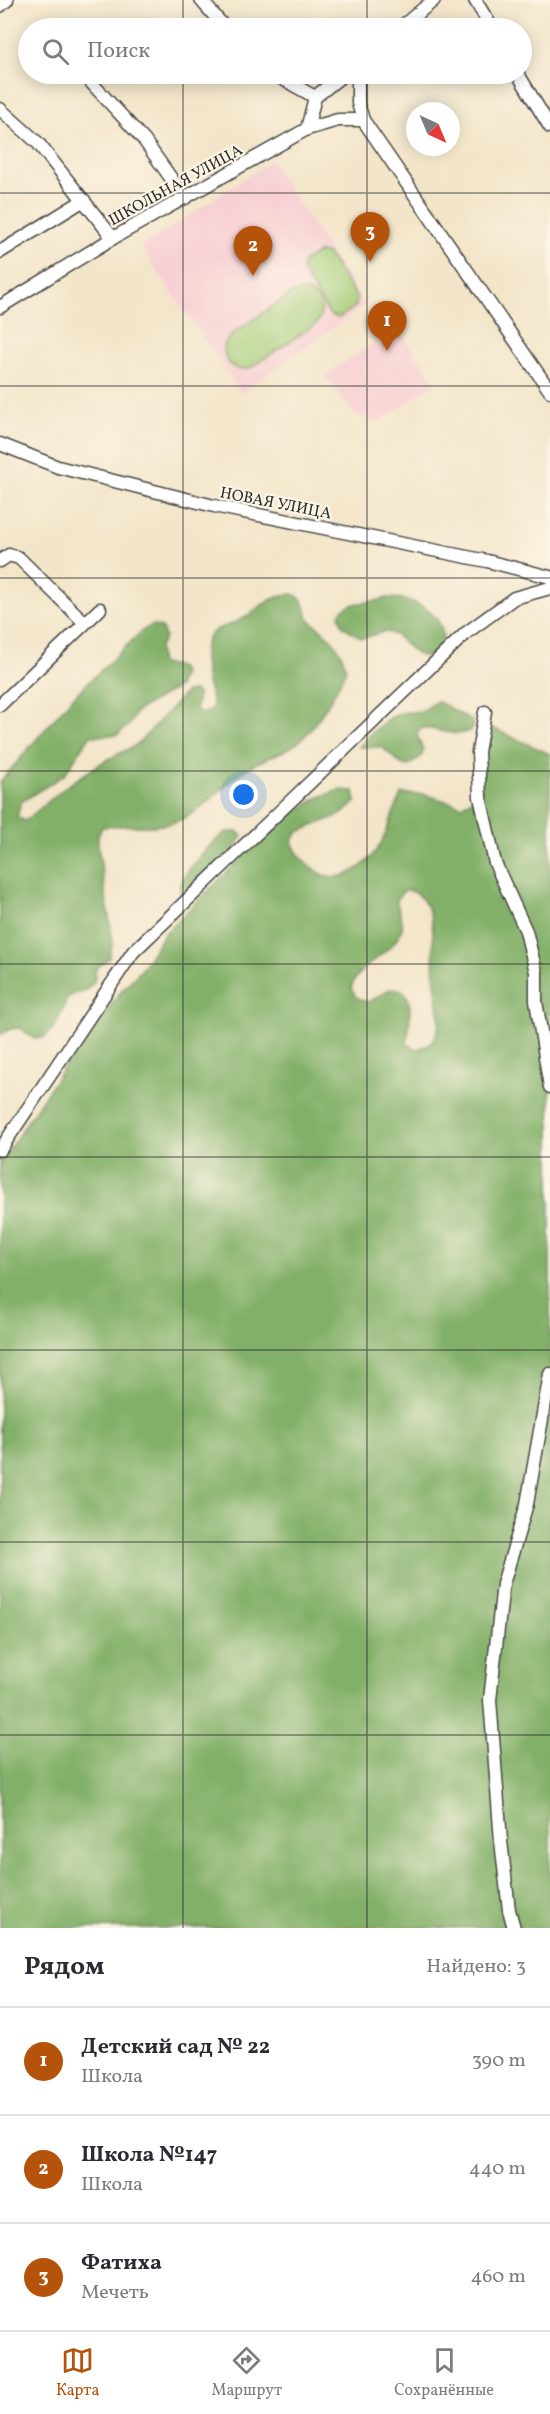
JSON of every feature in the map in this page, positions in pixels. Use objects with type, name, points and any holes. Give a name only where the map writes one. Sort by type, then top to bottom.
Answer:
[{"type":"street","points":[[0,6],[7,0]]},
{"type":"street","points":[[201,0],[216,18]]},
{"type":"street","points":[[412,18],[434,0]]},
{"type":"street","points":[[475,0],[486,18]]},
{"type":"street","points":[[93,84],[144,140],[185,198]]},
{"type":"street","points":[[292,84],[315,97]]},
{"type":"street","points":[[307,129],[315,97],[331,84]]},
{"type":"street","points":[[357,84],[358,103],[363,120],[550,391]]},
{"type":"street","points":[[524,84],[550,127]]},
{"type":"street","points":[[0,109],[38,143],[113,238]]},
{"type":"street","name":"ШКОЛЬНАЯ УЛИЦА","points":[[0,307],[113,238],[307,129],[338,120],[363,120]]},
{"type":"street","points":[[0,252],[84,200]]},
{"type":"street","name":"НОВАЯ УЛИЦА","points":[[0,444],[57,467],[214,506],[487,561],[550,577]]},
{"type":"street","points":[[0,561],[9,555],[19,558],[85,623]]},
{"type":"street","points":[[0,1150],[133,952],[466,633],[514,598],[550,588]]},
{"type":"street","points":[[0,705],[100,609]]},
{"type":"street","points":[[485,712],[478,752],[480,797],[495,863],[526,931],[536,972],[536,1001],[550,1087]]},
{"type":"street","points":[[514,1928],[509,1911],[501,1841],[490,1700],[503,1584],[527,1504],[550,1374]]},
{"type":"shaded area","points":[[271,161],[365,305],[241,393],[141,247]]},
{"type":"shaded area","points":[[397,328],[436,383],[379,422],[354,415],[325,375]]},
{"type":"green space","points":[[319,252],[328,254],[357,298],[356,306],[339,318],[330,315],[302,271],[303,262]]},
{"type":"green space","points":[[302,291],[313,295],[320,303],[321,313],[316,324],[250,368],[240,369],[232,366],[224,350],[225,343],[232,334],[291,294]]},
{"type":"green space","points":[[293,594],[304,604],[307,618],[326,634],[344,660],[346,669],[323,712],[299,741],[284,751],[244,770],[201,807],[184,818],[157,826],[102,827],[98,836],[98,846],[113,942],[109,958],[96,969],[94,982],[87,989],[68,997],[55,1027],[43,1038],[33,1038],[20,1028],[10,1029],[0,1035],[0,782],[72,698],[143,630],[153,625],[162,628],[165,637],[159,648],[161,664],[176,666],[183,672],[178,687],[137,711],[129,725],[117,735],[90,736],[64,775],[21,802],[17,817],[25,821],[68,785],[103,762],[138,744],[186,692],[195,691],[198,694],[196,709],[200,713],[207,713],[211,710],[213,702],[206,678],[204,654],[211,634],[240,620],[270,600]]},
{"type":"green space","points":[[387,598],[406,600],[425,608],[438,622],[443,641],[431,657],[416,653],[392,633],[382,632],[361,638],[343,626],[339,616],[346,607]]},
{"type":"green space","points":[[437,701],[471,720],[473,727],[470,731],[452,733],[421,728],[417,735],[423,750],[422,756],[408,766],[401,764],[382,747],[359,747],[386,720],[401,713],[422,711]]},
{"type":"green space","points":[[492,728],[550,754],[550,1928],[0,1928],[0,1163],[72,1055],[85,1042],[121,991],[141,970],[164,934],[274,826],[317,798],[339,790],[354,791],[356,802],[342,814],[298,832],[292,841],[302,859],[318,872],[327,876],[346,875],[363,864],[377,849],[402,794],[423,794],[462,806],[481,791],[484,746]],"holes":[[[407,890],[418,895],[426,904],[430,915],[439,1020],[438,1031],[434,1039],[426,1046],[415,1049],[407,1043],[410,1009],[405,993],[400,989],[391,989],[366,1002],[356,997],[351,988],[361,971],[392,945],[398,937],[402,924],[397,900],[402,892]]]},
{"type":"green space","points":[[227,832],[238,832],[242,836],[234,850],[185,894],[180,893],[184,877],[190,868],[213,843]]},
{"type":"place","name":"Фатиха","points":[[370,262]]},
{"type":"place","name":"Школа №147","points":[[253,276]]},
{"type":"place","name":"Детский сад № 22","points":[[387,351]]}]
